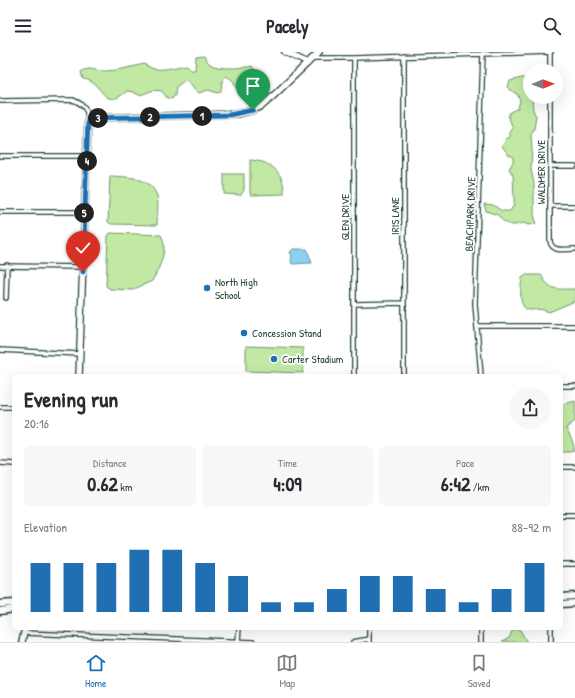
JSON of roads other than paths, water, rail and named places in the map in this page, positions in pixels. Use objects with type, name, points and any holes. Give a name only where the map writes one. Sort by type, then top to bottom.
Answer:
[{"type":"main road","points":[[563,597],[575,596]]},
{"type":"main road","points":[[0,604],[12,603]]},
{"type":"main road","points":[[563,604],[575,603]]},
{"type":"main road","points":[[0,611],[12,609]]},
{"type":"street","points":[[285,52],[308,63]]},
{"type":"street","points":[[88,118],[229,115],[243,113],[262,106],[319,52]]},
{"type":"street","points":[[313,58],[551,52],[550,64]]},
{"type":"street","name":"BEACHPARK DRIVE","points":[[481,374],[475,304],[483,53]]},
{"type":"street","name":"IRIS LANE","points":[[404,56],[404,374]]},
{"type":"street","name":"GLEN DRIVE","points":[[354,58],[354,374]]},
{"type":"street","points":[[0,102],[73,100],[82,104],[87,111],[87,156],[79,374]]},
{"type":"street","name":"WALDMER DRIVE","points":[[550,104],[550,241],[552,247],[555,249],[575,249]]},
{"type":"street","points":[[0,156],[87,156]]},
{"type":"street","points":[[550,166],[575,166]]},
{"type":"street","points":[[550,206],[575,206]]},
{"type":"street","points":[[0,212],[84,212]]},
{"type":"street","points":[[6,298],[7,265]]},
{"type":"street","points":[[0,266],[83,267]]},
{"type":"street","points":[[354,304],[404,303]]},
{"type":"street","points":[[477,326],[575,326]]},
{"type":"street","points":[[0,350],[80,354]]},
{"type":"street","points":[[563,386],[575,386]]},
{"type":"street","points":[[0,407],[12,407]]},
{"type":"street","points":[[0,463],[12,464]]},
{"type":"street","points":[[563,467],[575,467]]},
{"type":"street","points":[[563,515],[575,515]]},
{"type":"street","points":[[563,564],[575,564]]},
{"type":"street","points":[[22,642],[24,630],[253,642]]},
{"type":"street","points":[[238,641],[239,630]]},
{"type":"street","points":[[481,630],[481,642]]},
{"type":"street","points":[[551,630],[552,642]]},
{"type":"street","points":[[353,642],[369,640]]},
{"type":"water","points":[[293,249],[307,249],[312,263],[292,264],[292,256],[290,252]]},
{"type":"place","name":"North High School","points":[[207,288]]},
{"type":"place","name":"Concession Stand","points":[[244,333]]},
{"type":"place","name":"Carter Stadium","points":[[274,359]]}]
